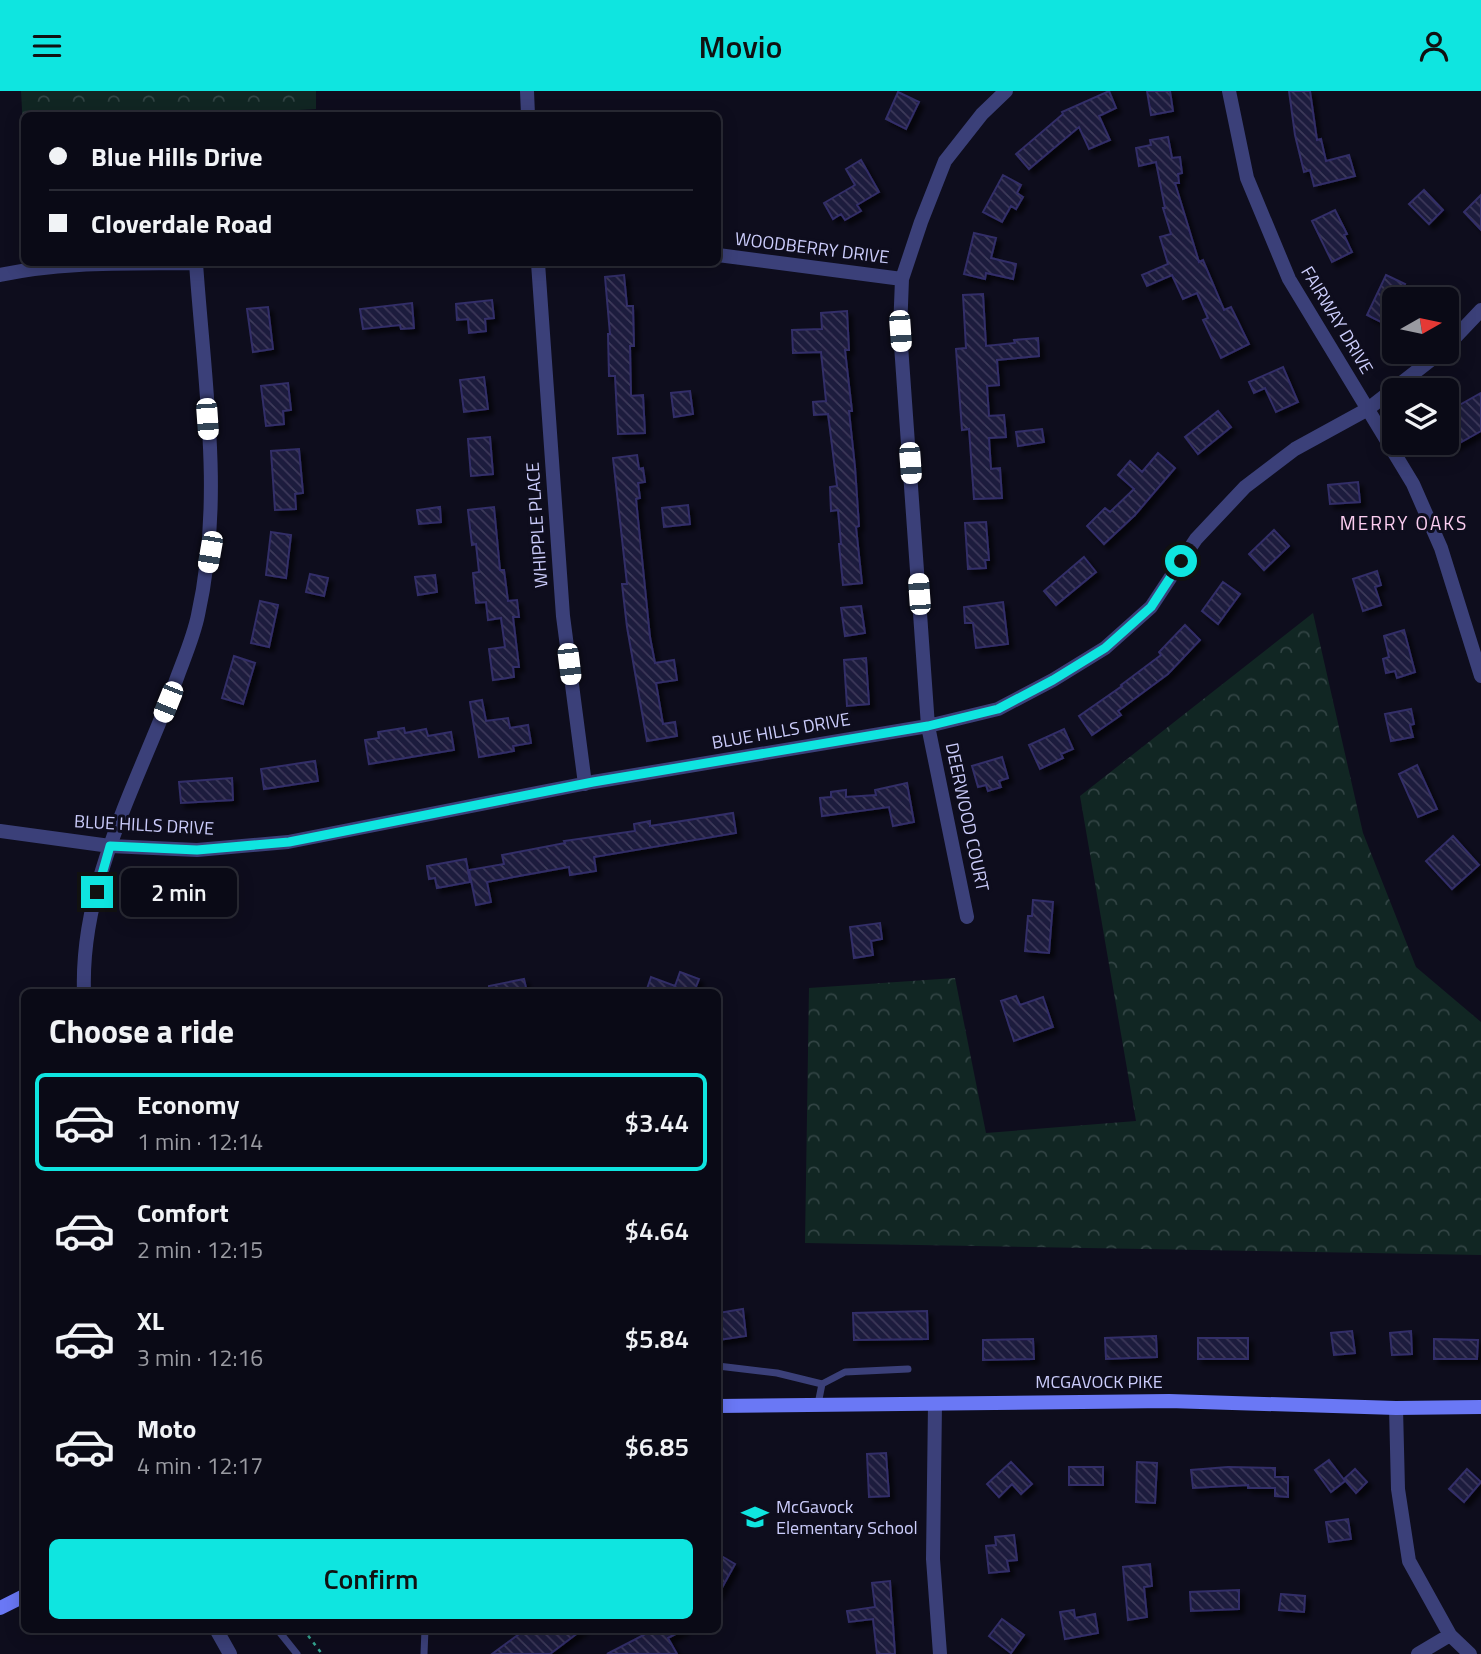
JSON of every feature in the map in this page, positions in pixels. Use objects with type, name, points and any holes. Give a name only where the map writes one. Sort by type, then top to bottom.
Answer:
[{"type":"main road","name":"MCGAVOCK PIKE","points":[[721,1406],[1169,1401],[1396,1408],[1481,1407]]},
{"type":"main road","points":[[0,1608],[21,1598]]},
{"type":"street","points":[[527,91],[528,112]]},
{"type":"street","name":"DEERWOOD COURT","points":[[967,917],[928,726],[900,331],[902,279],[945,161],[982,114],[1006,91]]},
{"type":"street","name":"FAIRWAY DRIVE","points":[[1229,91],[1247,179],[1289,279],[1413,484],[1441,548],[1481,676]]},
{"type":"street","name":"WOODBERRY DRIVE","points":[[721,255],[902,279]]},
{"type":"street","points":[[0,275],[23,270],[73,266]]},
{"type":"street","points":[[84,989],[90,915],[110,846],[168,702],[198,618],[210,552],[213,497],[196,266]]},
{"type":"street","name":"WHIPPLE PLACE","points":[[538,266],[563,617],[585,784]]},
{"type":"street","points":[[1460,332],[1481,310]]},
{"type":"street","name":"BLUE HILLS DRIVE","points":[[0,831],[110,846],[197,850],[289,842],[585,784],[928,726],[998,709],[1105,648],[1151,607],[1196,538],[1245,487],[1295,449],[1368,409],[1426,364]]},
{"type":"street","points":[[935,1404],[933,1559],[940,1654]]},
{"type":"street","points":[[1396,1408],[1398,1489],[1409,1561],[1450,1635],[1470,1654]]},
{"type":"street","points":[[218,1633],[230,1654]]},
{"type":"street","points":[[1418,1654],[1450,1635]]},
{"type":"lane","points":[[721,1366],[777,1373],[822,1384],[845,1372],[908,1369]]},
{"type":"lane","points":[[818,1405],[822,1384]]},
{"type":"lane","points":[[280,1633],[297,1654]]},
{"type":"lane","points":[[424,1654],[425,1633]]},
{"type":"path","points":[[306,1633],[322,1654]]},
{"type":"green space","points":[[21,91],[316,91],[316,109],[264,112],[22,112]]},
{"type":"green space","points":[[1313,613],[1363,833],[1416,967],[1481,1022],[1481,1255],[805,1243],[809,988],[955,978],[986,1133],[1136,1121],[1080,796]]},
{"type":"building","points":[[1109,91],[1116,108],[1099,116],[1110,140],[1089,149],[1079,127],[1029,169],[1016,154],[1063,114],[1062,112]]},
{"type":"building","points":[[1147,91],[1170,91],[1173,111],[1151,115]]},
{"type":"building","points":[[1289,91],[1310,91],[1317,140],[1321,139],[1326,161],[1349,155],[1355,176],[1314,186],[1310,170],[1304,172],[1295,135]]},
{"type":"building","points":[[898,92],[919,102],[906,129],[886,119]]},
{"type":"building","points":[[1168,137],[1172,158],[1180,157],[1182,173],[1178,174],[1179,183],[1175,183],[1199,262],[1203,260],[1224,310],[1231,307],[1249,344],[1221,358],[1203,320],[1208,318],[1197,293],[1183,299],[1172,275],[1147,286],[1142,275],[1168,264],[1160,237],[1171,234],[1163,208],[1156,162],[1139,166],[1136,148],[1151,145],[1150,140]]},
{"type":"building","points":[[861,160],[879,192],[857,205],[861,211],[845,220],[841,214],[833,219],[824,203],[855,185],[846,169]]},
{"type":"building","points":[[1003,175],[1021,185],[1017,193],[1023,197],[1016,209],[1011,206],[1002,222],[983,212]]},
{"type":"building","points":[[1424,190],[1443,210],[1429,224],[1409,204]]},
{"type":"building","points":[[1481,195],[1481,230],[1464,212]]},
{"type":"building","points":[[1335,210],[1347,234],[1344,235],[1352,252],[1332,262],[1312,221]]},
{"type":"building","points":[[974,233],[996,238],[991,258],[1016,264],[1013,279],[986,273],[985,279],[964,274]]},
{"type":"building","points":[[624,275],[627,306],[633,306],[634,346],[630,346],[631,396],[643,395],[645,433],[618,434],[615,376],[609,376],[610,334],[605,277]]},
{"type":"building","points":[[1386,275],[1405,284],[1404,287],[1382,287],[1382,322],[1367,315]]},
{"type":"building","points":[[983,294],[986,346],[1038,338],[1039,356],[997,360],[999,385],[987,386],[989,416],[1004,415],[1006,437],[989,438],[991,469],[1000,468],[1002,498],[974,499],[969,429],[962,430],[956,349],[966,348],[963,295]]},
{"type":"building","points":[[492,300],[494,318],[485,319],[486,331],[469,333],[468,319],[457,320],[456,304]]},
{"type":"building","points":[[412,303],[414,328],[401,329],[400,325],[363,329],[360,309]]},
{"type":"building","points":[[268,307],[273,349],[253,352],[247,309]]},
{"type":"building","points":[[847,311],[849,350],[845,350],[852,411],[849,411],[862,583],[843,585],[838,510],[831,511],[830,487],[837,486],[828,414],[814,415],[813,402],[826,401],[821,352],[793,353],[792,330],[822,329],[821,313]]},
{"type":"building","points":[[1283,367],[1298,402],[1276,412],[1265,388],[1254,393],[1249,382]]},
{"type":"building","points":[[484,377],[488,409],[464,412],[460,380]]},
{"type":"building","points":[[288,383],[291,410],[283,411],[284,424],[266,426],[261,386]]},
{"type":"building","points":[[690,391],[693,414],[674,417],[671,393]]},
{"type":"building","points":[[1481,393],[1481,431],[1459,443],[1459,405]]},
{"type":"building","points":[[1218,411],[1231,427],[1198,454],[1185,437]]},
{"type":"building","points":[[1042,429],[1044,442],[1018,446],[1016,432]]},
{"type":"building","points":[[490,437],[493,474],[471,476],[468,439]]},
{"type":"building","points":[[299,449],[303,493],[295,494],[296,509],[275,510],[271,451]]},
{"type":"building","points":[[1158,453],[1175,468],[1135,515],[1104,544],[1087,526],[1105,508],[1110,512],[1134,489],[1118,475],[1130,461],[1142,472]]},
{"type":"building","points":[[637,455],[645,482],[638,483],[640,498],[636,499],[650,637],[655,663],[674,660],[677,680],[656,683],[663,724],[675,722],[677,736],[647,741],[627,627],[622,584],[627,584],[613,458]]},
{"type":"building","points":[[1358,482],[1360,502],[1330,504],[1328,485]]},
{"type":"building","points":[[688,505],[690,524],[664,527],[662,508]]},
{"type":"building","points":[[440,507],[441,522],[419,524],[417,510]]},
{"type":"building","points":[[494,507],[500,570],[504,570],[508,601],[517,600],[519,617],[513,617],[519,667],[513,667],[514,677],[493,680],[489,649],[505,647],[501,618],[488,620],[486,602],[476,603],[473,573],[479,572],[476,544],[472,545],[468,510]]},
{"type":"building","points":[[986,522],[989,560],[985,560],[986,568],[968,569],[965,523]]},
{"type":"building","points":[[1274,530],[1289,546],[1264,570],[1249,554]]},
{"type":"building","points":[[271,532],[291,535],[286,578],[266,575]]},
{"type":"building","points":[[1084,557],[1096,572],[1056,605],[1044,591]]},
{"type":"building","points":[[1377,571],[1381,585],[1375,587],[1381,605],[1363,611],[1353,579]]},
{"type":"building","points":[[310,574],[328,578],[324,596],[306,592]]},
{"type":"building","points":[[435,575],[437,592],[418,595],[415,577]]},
{"type":"building","points":[[1223,582],[1240,594],[1218,624],[1202,611]]},
{"type":"building","points":[[260,601],[278,605],[269,647],[251,643]]},
{"type":"building","points":[[1003,602],[1008,644],[976,648],[973,623],[965,623],[964,607]]},
{"type":"building","points":[[861,606],[865,633],[845,636],[841,608]]},
{"type":"building","points":[[1185,625],[1200,640],[1168,674],[1118,711],[1121,715],[1092,735],[1079,716],[1161,655],[1159,652]]},
{"type":"building","points":[[1404,630],[1415,672],[1397,678],[1395,671],[1386,673],[1383,659],[1389,657],[1384,636]]},
{"type":"building","points":[[234,656],[255,663],[243,704],[222,698]]},
{"type":"building","points":[[866,658],[869,704],[847,706],[844,660]]},
{"type":"building","points":[[482,700],[486,721],[508,718],[510,728],[528,725],[531,743],[513,746],[514,751],[479,757],[470,702]]},
{"type":"building","points":[[1411,709],[1414,724],[1410,725],[1413,737],[1391,741],[1385,714]]},
{"type":"building","points":[[404,728],[405,733],[426,729],[428,736],[451,732],[454,750],[369,764],[365,740],[379,738],[378,732]]},
{"type":"building","points":[[1064,729],[1073,749],[1061,754],[1063,758],[1040,769],[1029,745]]},
{"type":"building","points":[[1002,757],[1008,778],[999,781],[1001,787],[988,791],[986,785],[978,787],[972,766]]},
{"type":"building","points":[[315,761],[318,781],[264,789],[261,769]]},
{"type":"building","points":[[1417,765],[1437,809],[1418,817],[1399,774]]},
{"type":"building","points":[[232,778],[233,800],[181,803],[179,782]]},
{"type":"building","points":[[907,783],[914,822],[893,826],[889,807],[822,816],[820,798],[831,797],[831,792],[846,790],[846,797],[876,795],[875,790]]},
{"type":"building","points":[[733,813],[736,833],[594,857],[596,871],[570,875],[569,867],[487,882],[491,902],[476,905],[469,870],[504,864],[502,855],[565,843],[564,841],[635,831],[634,824],[650,821],[650,826]]},
{"type":"building","points":[[1453,836],[1479,865],[1452,889],[1426,861]]},
{"type":"building","points":[[466,859],[470,882],[437,888],[435,878],[429,879],[427,866]]},
{"type":"building","points":[[1033,900],[1053,902],[1049,953],[1025,951],[1028,916],[1032,916]]},
{"type":"building","points":[[880,923],[882,939],[871,941],[873,955],[854,958],[850,927]]},
{"type":"building","points":[[680,972],[699,979],[695,989],[647,989],[651,977],[675,986]]},
{"type":"building","points":[[524,979],[526,989],[489,989],[489,986]]},
{"type":"building","points":[[1016,996],[1020,1005],[1043,997],[1053,1027],[1014,1041],[1001,1001]]},
{"type":"building","points":[[743,1309],[746,1336],[721,1340],[721,1313]]},
{"type":"building","points":[[927,1311],[928,1339],[854,1340],[853,1313]]},
{"type":"building","points":[[1352,1331],[1355,1353],[1334,1355],[1331,1333]]},
{"type":"building","points":[[1411,1331],[1412,1354],[1392,1355],[1390,1333]]},
{"type":"building","points":[[1156,1336],[1157,1357],[1106,1359],[1105,1338]]},
{"type":"building","points":[[1198,1338],[1248,1338],[1248,1359],[1198,1359]]},
{"type":"building","points":[[1033,1339],[1034,1359],[983,1360],[983,1340]]},
{"type":"building","points":[[1434,1339],[1478,1340],[1477,1359],[1434,1359]]},
{"type":"building","points":[[886,1453],[889,1496],[869,1497],[867,1454]]},
{"type":"building","points":[[1329,1460],[1345,1481],[1331,1492],[1315,1470]]},
{"type":"building","points":[[1011,1462],[1032,1484],[1021,1494],[1012,1484],[999,1497],[987,1484]]},
{"type":"building","points":[[1137,1462],[1157,1463],[1155,1503],[1136,1502]]},
{"type":"building","points":[[1069,1467],[1103,1467],[1103,1485],[1069,1485]]},
{"type":"building","points":[[1228,1467],[1275,1468],[1275,1477],[1288,1477],[1288,1497],[1275,1496],[1275,1488],[1248,1488],[1248,1485],[1193,1488],[1191,1470]]},
{"type":"building","points":[[1355,1469],[1367,1482],[1356,1493],[1344,1479]]},
{"type":"building","points":[[1467,1469],[1481,1482],[1464,1502],[1449,1489]]},
{"type":"building","points":[[1348,1519],[1351,1539],[1329,1542],[1326,1522]]},
{"type":"building","points":[[1014,1535],[1017,1560],[1007,1561],[1009,1571],[989,1573],[986,1546],[996,1545],[995,1537]]},
{"type":"building","points":[[721,1556],[735,1564],[721,1590]]},
{"type":"building","points":[[1150,1564],[1152,1586],[1144,1587],[1147,1617],[1128,1620],[1123,1567]]},
{"type":"building","points":[[890,1581],[895,1654],[877,1654],[873,1619],[849,1622],[847,1611],[875,1607],[872,1583]]},
{"type":"building","points":[[1239,1590],[1239,1609],[1191,1611],[1190,1592]]},
{"type":"building","points":[[1281,1594],[1305,1596],[1304,1612],[1279,1610]]},
{"type":"building","points":[[1074,1610],[1075,1618],[1095,1614],[1098,1633],[1065,1639],[1060,1612]]},
{"type":"building","points":[[1002,1619],[1024,1635],[1011,1653],[989,1636]]},
{"type":"building","points":[[521,1633],[578,1633],[550,1654],[492,1654]]},
{"type":"building","points":[[647,1633],[677,1633],[668,1638],[677,1654],[607,1654]]},
{"type":"place","name":"McGavock Elementary School","points":[[755,1517]]},
{"type":"district","name":"MERRY OAKS","points":[[1404,523]]},
{"type":"route","points":[[97,892],[110,846],[197,850],[289,842],[593,782],[928,726],[998,709],[1105,648],[1151,607],[1181,561]]}]
